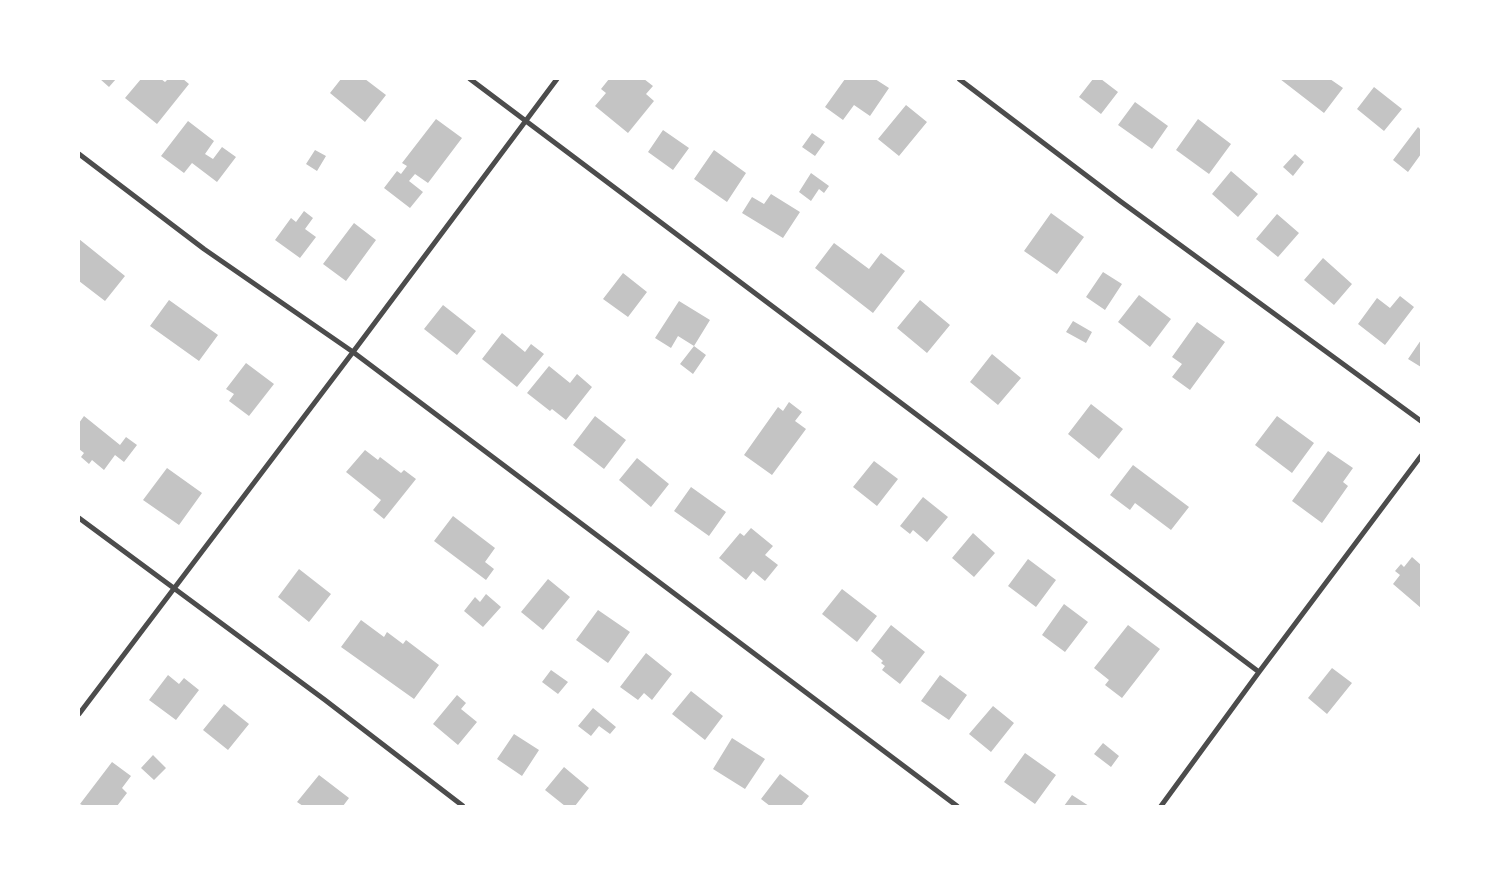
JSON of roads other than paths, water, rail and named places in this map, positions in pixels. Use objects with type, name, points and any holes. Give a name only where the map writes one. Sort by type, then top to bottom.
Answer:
[{"type":"street","points":[[470,79],[1259,672]]},
{"type":"street","points":[[79,714],[353,352],[556,79]]},
{"type":"street","points":[[959,79],[1120,202],[1421,421]]},
{"type":"street","points":[[79,154],[204,249],[353,352],[957,806]]},
{"type":"street","points":[[1160,806],[1421,456]]},
{"type":"street","points":[[79,518],[325,700],[463,806]]}]
